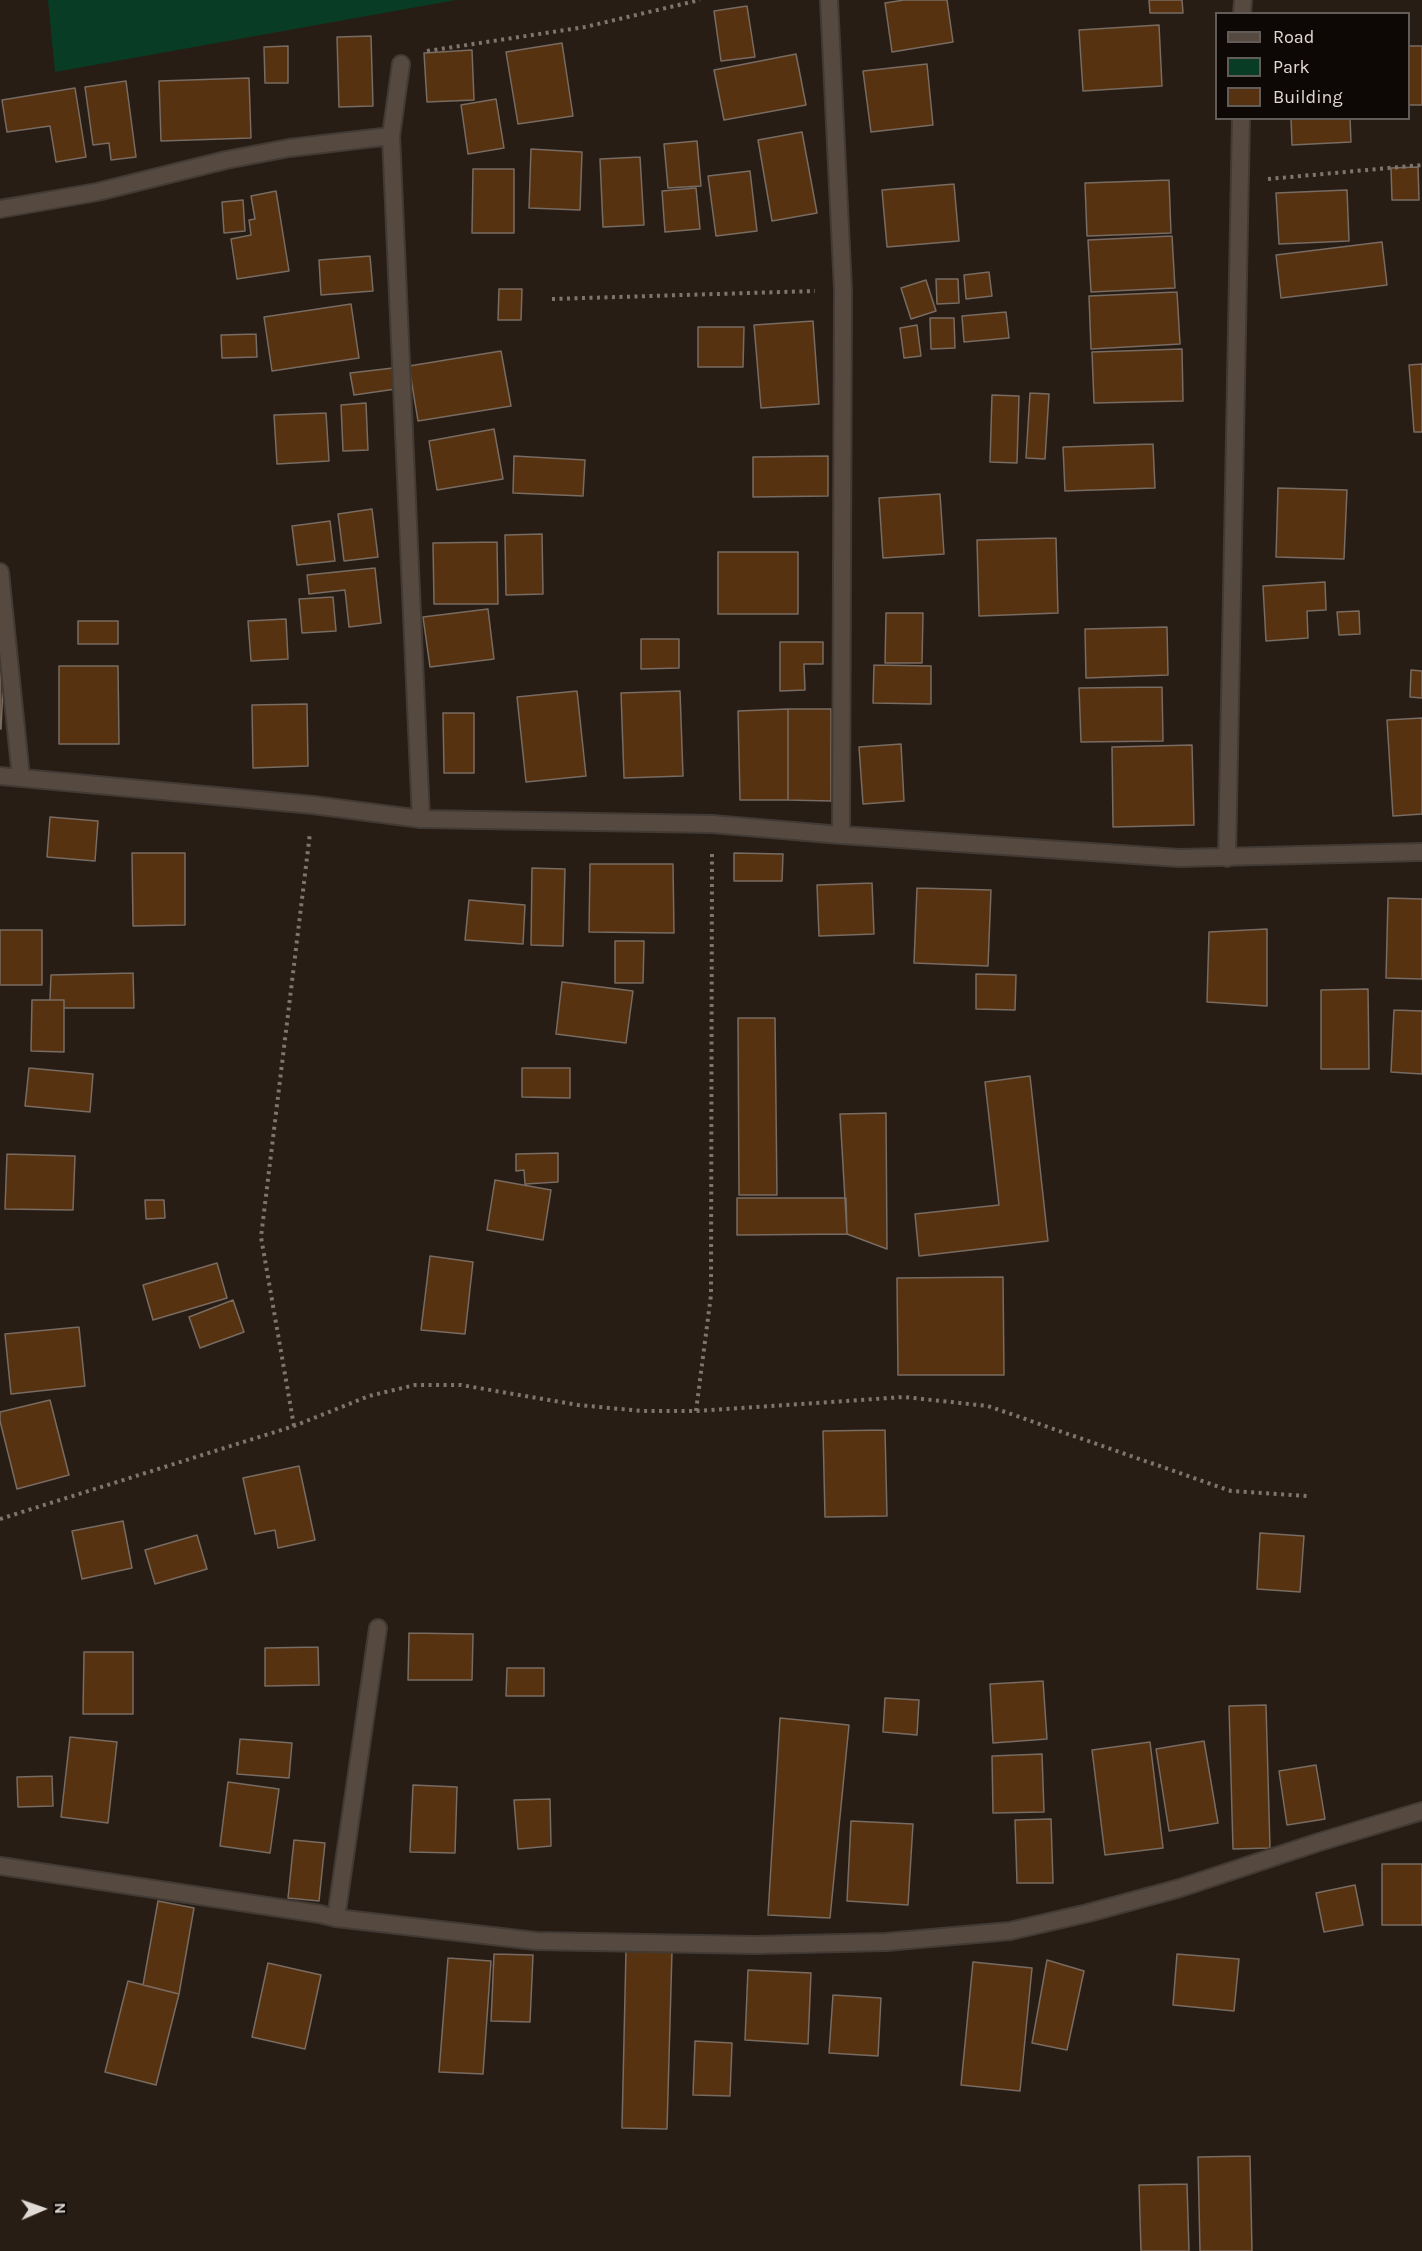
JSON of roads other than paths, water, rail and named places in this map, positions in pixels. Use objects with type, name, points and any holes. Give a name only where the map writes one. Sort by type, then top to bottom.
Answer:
[{"type":"street","points":[[829,0],[843,290],[841,835]]},
{"type":"street","points":[[401,64],[391,136],[421,819]]},
{"type":"street","points":[[1227,858],[1241,120]]},
{"type":"street","points":[[0,209],[97,192],[226,160],[288,148],[391,136]]},
{"type":"street","points":[[0,572],[21,777]]},
{"type":"street","points":[[0,776],[314,805],[421,819],[712,824],[1179,858],[1422,852]]},
{"type":"street","points":[[336,1918],[378,1628]]},
{"type":"street","points":[[0,1866],[336,1918],[536,1941],[722,1945],[886,1942],[999,1932],[1088,1913],[1180,1888],[1422,1811]]}]
